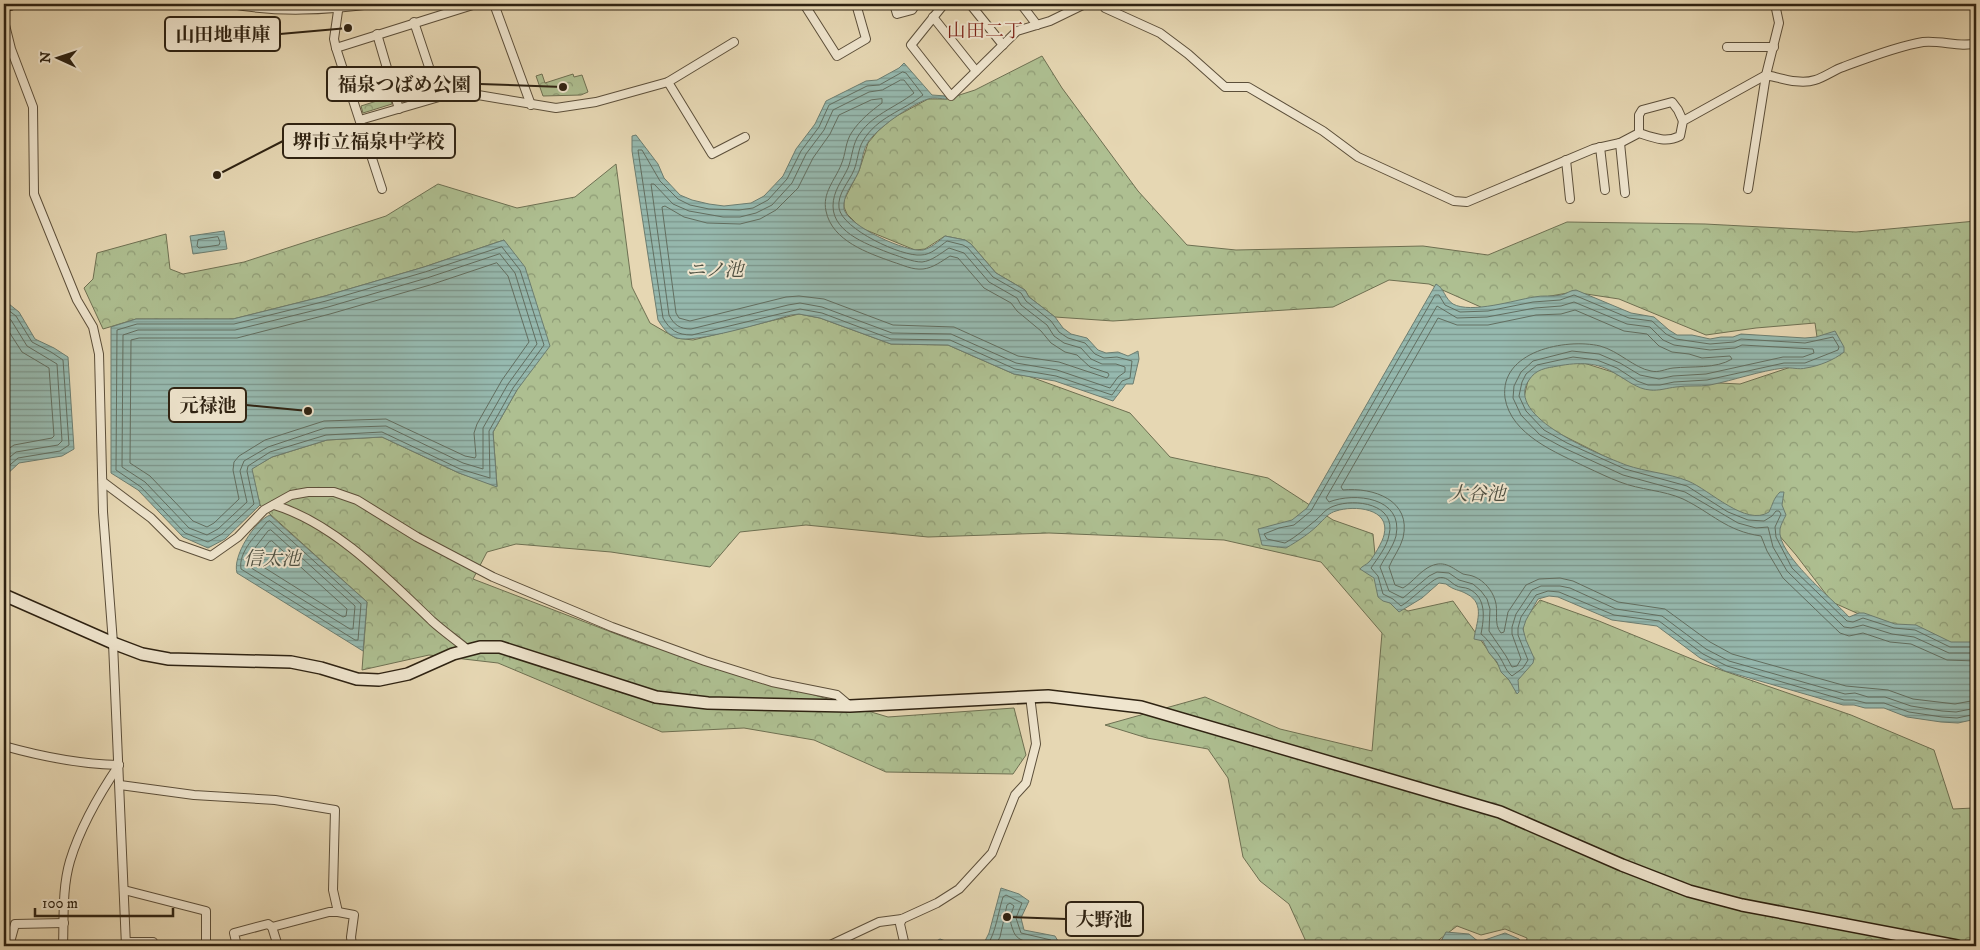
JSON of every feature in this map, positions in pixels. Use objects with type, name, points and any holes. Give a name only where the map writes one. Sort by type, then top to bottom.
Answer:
[{"type":"street","points":[[4,4],[10,4]]},
{"type":"street","points":[[232,4],[266,10],[372,4]]},
{"type":"street","points":[[336,48],[476,4]]},
{"type":"street","points":[[494,4],[531,105]]},
{"type":"street","points":[[804,4],[837,56],[866,39],[856,4]]},
{"type":"street","points":[[894,4],[897,14],[912,10],[916,4]]},
{"type":"street","points":[[944,4],[911,45],[952,96],[1017,32],[1050,22],[1070,7],[1085,4]]},
{"type":"street","points":[[970,4],[1003,45]]},
{"type":"street","points":[[1021,4],[1038,25]]},
{"type":"street","points":[[1748,189],[1766,74],[1779,23],[1775,4]]},
{"type":"street","points":[[338,6],[334,39],[336,48],[382,189]]},
{"type":"street","points":[[1106,8],[1160,32],[1225,87],[1248,87],[1323,131],[1358,157],[1454,201],[1467,202],[1566,160],[1600,147],[1620,143],[1639,133],[1657,139],[1672,140],[1680,136],[1683,121],[1672,102],[1642,110],[1639,115],[1639,133]]},
{"type":"street","points":[[933,17],[976,71]]},
{"type":"street","points":[[4,22],[11,48],[33,107],[34,194],[77,300],[93,327],[99,354],[103,512],[119,764],[126,944],[153,942]]},
{"type":"street","points":[[414,22],[439,97]]},
{"type":"street","points":[[377,34],[399,109]]},
{"type":"street","points":[[360,120],[439,97],[472,94],[556,108],[596,102],[668,82],[734,42]]},
{"type":"street","points":[[1683,121],[1766,74],[1794,81],[1814,80],[1842,67],[1906,46],[1934,42],[1964,45],[1976,43]]},
{"type":"street","points":[[1727,47],[1774,48]]},
{"type":"street","points":[[668,82],[712,154],[745,137]]},
{"type":"street","points":[[1620,143],[1625,193]]},
{"type":"street","points":[[1600,147],[1605,190]]},
{"type":"street","points":[[1566,160],[1570,199]]},
{"type":"street","points":[[102,482],[151,518],[177,544],[211,556],[238,537],[264,510],[291,495],[308,492],[334,492],[357,500],[458,560],[493,577],[612,627],[705,661],[772,682],[838,695],[850,706]]},
{"type":"street","points":[[274,505],[287,509],[316,524],[359,553],[435,623],[468,650]]},
{"type":"street","points":[[4,595],[142,654],[169,659],[291,662],[357,678],[378,680],[408,674],[453,654],[480,646],[507,649],[656,697],[708,703],[850,706],[1030,696],[1085,699],[1141,706],[1500,812],[1622,866],[1689,891],[1742,905],[1957,946]]},
{"type":"street","points":[[828,946],[880,922],[902,919],[937,903],[959,889],[992,853],[1015,795],[1026,783],[1036,744],[1030,696]]},
{"type":"street","points":[[4,746],[54,759],[95,764],[119,764]]},
{"type":"street","points":[[63,946],[65,899],[70,862],[102,789],[119,764]]},
{"type":"street","points":[[120,785],[194,795],[275,800],[335,810],[333,890],[338,912]]},
{"type":"street","points":[[124,890],[206,911],[206,946]]},
{"type":"street","points":[[272,927],[329,912],[354,915],[352,946]]},
{"type":"street","points":[[902,919],[900,924],[905,946]]},
{"type":"street","points":[[9,946],[15,924],[64,924]]},
{"type":"street","points":[[237,946],[234,933],[268,924],[272,927],[278,946]]},
{"type":"green space","points":[[1042,56],[1062,88],[1138,191],[1187,245],[1236,250],[1423,246],[1488,255],[1567,222],[1705,224],[1856,232],[1976,221],[1976,648],[1953,646],[1870,619],[1832,602],[1796,555],[1765,519],[1722,515],[1548,428],[1522,406],[1530,372],[1574,360],[1635,379],[1740,384],[1806,362],[1819,351],[1815,323],[1706,335],[1619,299],[1573,292],[1483,308],[1429,284],[1389,280],[1333,307],[1113,321],[1055,317],[1029,297],[1025,290],[996,273],[971,244],[965,240],[945,236],[925,249],[915,250],[861,228],[847,214],[844,200],[859,171],[868,143],[893,118],[928,99],[947,99],[975,90]]},
{"type":"green space","points":[[542,74],[545,83],[573,74],[574,77],[582,75],[588,92],[581,95],[543,96],[536,76]]},
{"type":"green space","points":[[387,83],[392,104],[363,113],[361,106],[383,99],[379,85]]},
{"type":"green space","points":[[616,164],[632,287],[650,323],[676,338],[693,340],[799,314],[820,318],[891,344],[948,345],[1014,374],[1028,376],[1130,413],[1170,457],[1268,478],[1333,520],[1373,534],[1379,596],[1408,611],[1453,601],[1502,670],[1524,661],[1523,621],[1540,600],[1599,621],[1704,664],[1851,715],[1934,750],[1953,809],[1973,808],[1976,797],[1976,946],[1526,946],[1527,938],[1505,929],[1481,935],[1457,926],[1431,946],[1308,946],[1289,904],[1260,881],[1243,857],[1228,778],[1208,749],[1147,738],[1105,725],[1205,697],[1280,729],[1372,751],[1382,633],[1321,562],[1224,540],[1049,533],[928,537],[806,525],[740,532],[710,567],[611,552],[516,544],[487,552],[473,579],[637,642],[888,717],[1014,708],[1026,755],[1013,774],[886,772],[814,740],[744,728],[662,732],[498,663],[429,655],[362,670],[367,602],[260,505],[251,469],[272,457],[327,440],[382,437],[459,473],[497,486],[493,432],[517,390],[504,240],[424,267],[325,296],[233,319],[136,319],[103,329],[84,288],[93,279],[97,253],[166,234],[170,269],[183,274],[244,262],[386,216],[438,184],[517,208],[575,197]]},
{"type":"water","name":"ニノ池","points":[[904,63],[932,95],[946,96],[947,99],[933,98],[921,102],[904,111],[871,138],[865,147],[858,173],[845,199],[844,209],[848,216],[879,237],[915,250],[929,248],[945,236],[965,240],[971,244],[996,273],[1025,290],[1029,297],[1055,317],[1063,328],[1071,334],[1087,338],[1098,350],[1106,353],[1118,352],[1128,356],[1138,351],[1139,359],[1133,384],[1126,384],[1113,401],[1055,381],[1014,374],[948,345],[891,344],[820,318],[799,314],[715,335],[686,339],[671,335],[658,320],[632,151],[632,136],[636,135],[658,164],[664,178],[680,195],[692,200],[724,206],[751,203],[764,196],[783,176],[796,149],[815,124],[826,101],[866,81],[877,80],[899,68]]},
{"type":"water","points":[[224,231],[227,249],[193,254],[190,236]]},
{"type":"water","points":[[504,240],[525,267],[550,346],[517,390],[493,432],[497,487],[459,473],[382,437],[327,440],[272,457],[252,469],[260,505],[225,539],[208,548],[183,537],[138,490],[111,473],[111,327],[136,319],[233,319],[325,296],[424,267]]},
{"type":"water","name":"大谷池","points":[[1436,284],[1453,304],[1471,308],[1537,296],[1558,296],[1576,290],[1631,313],[1654,317],[1677,335],[1692,335],[1710,339],[1733,337],[1741,334],[1805,338],[1816,337],[1835,331],[1844,347],[1844,352],[1831,360],[1803,369],[1775,369],[1710,385],[1680,386],[1653,390],[1636,386],[1602,367],[1588,364],[1573,364],[1549,367],[1538,371],[1529,380],[1525,394],[1530,407],[1542,421],[1558,433],[1626,465],[1688,481],[1739,511],[1750,515],[1760,515],[1769,512],[1774,499],[1780,492],[1784,492],[1782,505],[1786,515],[1780,529],[1781,539],[1787,551],[1807,576],[1849,617],[1864,613],[1895,624],[1916,625],[1951,642],[1976,642],[1976,719],[1958,723],[1941,722],[1907,717],[1884,708],[1843,705],[1725,671],[1700,658],[1657,626],[1612,620],[1558,597],[1549,596],[1538,599],[1523,629],[1534,658],[1533,663],[1518,680],[1519,692],[1517,694],[1509,680],[1501,672],[1497,662],[1489,653],[1483,641],[1474,639],[1478,620],[1478,608],[1473,598],[1446,584],[1439,583],[1422,598],[1399,612],[1390,603],[1378,597],[1374,578],[1360,569],[1371,560],[1384,535],[1385,526],[1377,514],[1352,508],[1336,511],[1328,515],[1305,536],[1286,548],[1262,545],[1258,529],[1292,520],[1307,508]]},
{"type":"water","points":[[4,300],[19,312],[35,339],[68,357],[74,449],[62,456],[19,463],[4,477]]},
{"type":"water","name":"信太池","points":[[270,515],[367,602],[363,651],[237,573],[238,558],[246,540],[258,524]]},
{"type":"water","points":[[1001,888],[1019,894],[1029,901],[1021,918],[1024,930],[1055,936],[1061,946],[935,946],[933,943],[940,939],[956,945],[984,943],[989,933]]},
{"type":"water","points":[[1446,932],[1469,934],[1479,942],[1505,933],[1519,939],[1523,946],[1436,946],[1439,945]]},
{"type":"place","name":"山田地車庫","points":[[348,28]]},
{"type":"place","name":"福泉つばめ公園","points":[[563,87]]},
{"type":"place","name":"堺市立福泉中学校","points":[[217,175]]},
{"type":"place","name":"元禄池","points":[[308,411]]},
{"type":"place","name":"大野池","points":[[1007,917]]},
{"type":"district","name":"山田二丁","points":[[985,30]]}]
